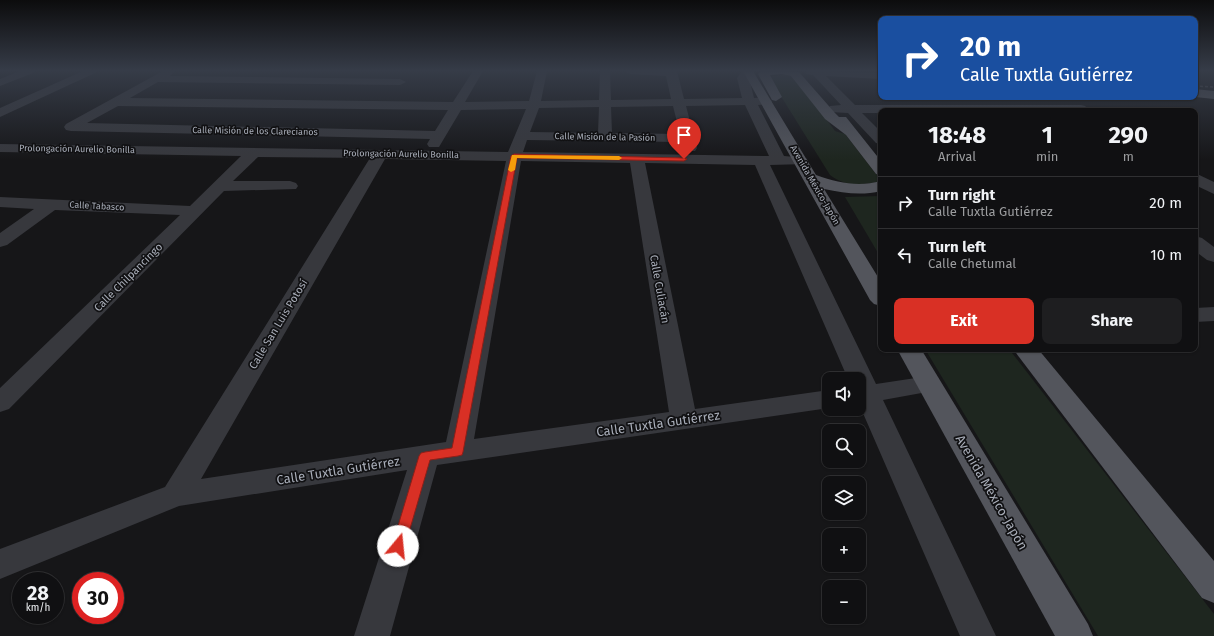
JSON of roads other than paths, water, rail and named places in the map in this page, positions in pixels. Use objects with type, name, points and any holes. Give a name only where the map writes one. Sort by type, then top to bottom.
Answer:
[{"type":"main road","name":"Avenida México-Japón","points":[[758,101],[784,130],[878,295]]},
{"type":"main road","points":[[779,101],[788,116],[784,130]]},
{"type":"main road","points":[[817,101],[830,116],[850,132]]},
{"type":"main road","points":[[828,101],[850,132],[878,167]]},
{"type":"main road","points":[[812,179],[829,186],[844,188],[878,187]]},
{"type":"main road","points":[[858,260],[878,271]]},
{"type":"main road","name":"Avenida México-Japón","points":[[911,352],[1074,636]]},
{"type":"main road","points":[[1027,352],[1214,587]]},
{"type":"street","points":[[0,113],[27,101]]},
{"type":"street","points":[[459,105],[461,101]]},
{"type":"street","points":[[458,452],[514,156],[536,101]]},
{"type":"street","points":[[117,102],[382,103],[459,105],[637,101]]},
{"type":"street","name":"Calle Misión de la Pasión","points":[[522,136],[605,137],[689,143],[677,101]]},
{"type":"street","points":[[757,101],[770,161],[854,372]]},
{"type":"street","points":[[842,101],[878,137]]},
{"type":"street","points":[[920,101],[928,108]]},
{"type":"street","points":[[995,101],[1006,108]]},
{"type":"street","name":"Calle Misión de los Clarecianos","points":[[117,102],[59,134],[436,140],[459,105]]},
{"type":"street","points":[[605,137],[606,102]]},
{"type":"street","points":[[834,109],[878,109]]},
{"type":"street","name":"Prolongación Aurelio Bonilla","points":[[0,148],[801,161]]},
{"type":"street","name":"Calle Chilpancingo","points":[[0,402],[255,151]]},
{"type":"street","name":"Calle San Luis Potosí","points":[[176,496],[381,153]]},
{"type":"street","name":"Calle Culiacán","points":[[637,158],[684,420]]},
{"type":"street","points":[[1198,180],[1214,189]]},
{"type":"street","points":[[219,186],[290,186]]},
{"type":"street","name":"Calle Tabasco","points":[[0,202],[194,211]]},
{"type":"street","points":[[0,241],[52,204]]},
{"type":"street","points":[[1198,244],[1214,256]]},
{"type":"street","points":[[1198,315],[1214,314]]},
{"type":"street","points":[[866,394],[929,384]]},
{"type":"street","name":"Calle Tuxtla Gutiérrez","points":[[0,564],[176,496],[425,456],[822,400]]},
{"type":"street","points":[[866,400],[978,636]]},
{"type":"street","points":[[372,636],[425,456]]}]
